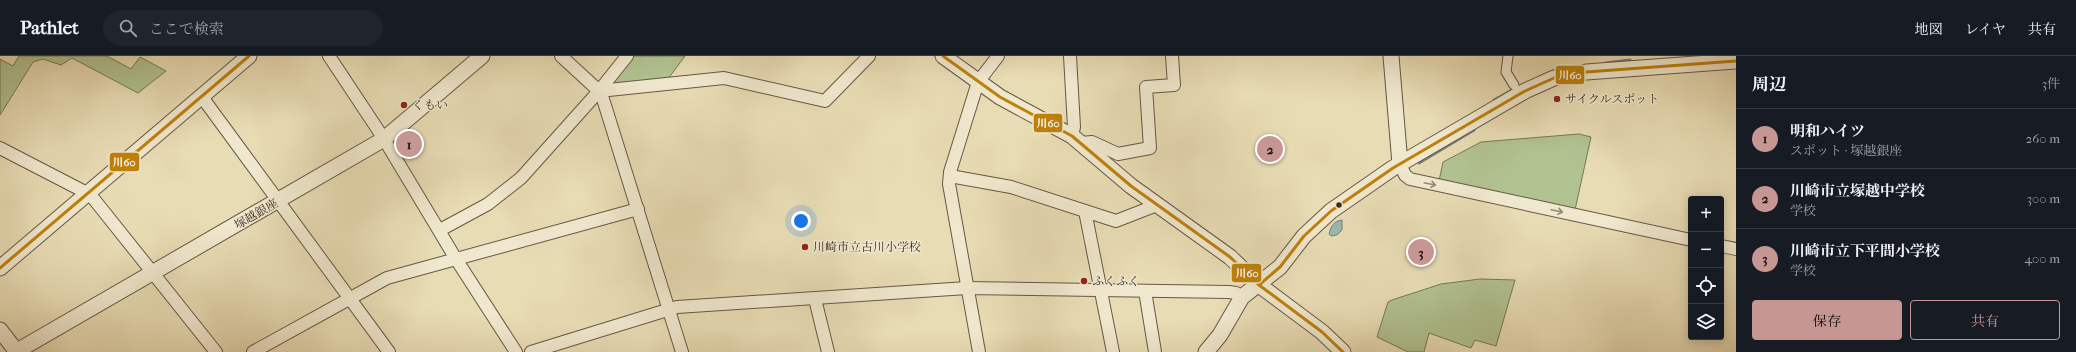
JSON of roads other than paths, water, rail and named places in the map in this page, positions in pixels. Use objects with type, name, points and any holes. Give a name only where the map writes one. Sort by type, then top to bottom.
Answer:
[{"type":"street","points":[[0,268],[249,56]]},
{"type":"street","points":[[329,56],[384,139],[440,230],[456,259],[516,352]]},
{"type":"street","name":"塚越銀座","points":[[17,352],[384,139],[482,56]]},
{"type":"street","points":[[561,56],[599,91],[604,99],[682,352]]},
{"type":"street","points":[[440,230],[488,204],[502,195],[521,178],[599,91],[627,56]]},
{"type":"street","points":[[599,91],[724,78],[825,101],[869,56]]},
{"type":"street","points":[[943,56],[978,82],[1022,111],[1077,140],[1131,186],[1230,257],[1259,285],[1322,332],[1343,352]]},
{"type":"street","points":[[978,352],[949,184],[950,176],[978,82],[998,56]]},
{"type":"street","points":[[1070,56],[1074,127],[1077,140]]},
{"type":"street","points":[[1077,140],[1092,142],[1118,154],[1150,148],[1146,87],[1174,85],[1172,56]]},
{"type":"street","points":[[1391,56],[1400,164],[1405,175],[1410,179],[1688,239]]},
{"type":"street","points":[[1508,56],[1506,72],[1514,85]]},
{"type":"street","points":[[1211,350],[1242,297],[1280,267],[1304,236],[1332,211],[1400,164],[1519,94],[1554,78],[1586,72],[1736,62]]},
{"type":"street","points":[[202,97],[277,202],[388,352]]},
{"type":"street","points":[[0,148],[87,193],[216,352]]},
{"type":"street","points":[[950,176],[1011,187],[1116,221],[1152,207],[1154,202]]},
{"type":"street","points":[[253,352],[388,278],[638,209]]},
{"type":"street","points":[[1085,211],[1113,352]]},
{"type":"street","points":[[1724,247],[1736,249]]},
{"type":"street","points":[[531,352],[669,309],[967,288],[1228,292],[1236,293],[1242,297]]},
{"type":"street","points":[[1145,291],[1155,352]]},
{"type":"street","points":[[815,298],[828,352]]},
{"type":"street","points":[[0,330],[17,352]]},
{"type":"water","points":[[1342,220],[1342,230],[1337,235],[1331,236],[1329,234],[1332,226],[1337,221]]},
{"type":"waterway","points":[[1606,63],[1630,60]]},
{"type":"waterway","points":[[1553,71],[1561,68],[1577,66]]},
{"type":"waterway","points":[[1494,100],[1512,90]]},
{"type":"waterway","points":[[1419,163],[1474,130]]},
{"type":"place","name":"サイクルスポット","points":[[1557,99]]},
{"type":"place","name":"くもい","points":[[404,105]]},
{"type":"place","name":"明和ハイツ","points":[[409,144]]},
{"type":"place","name":"川崎市立塚越中学校","points":[[1270,149]]},
{"type":"place","name":"川崎市立古川小学校","points":[[805,247]]},
{"type":"place","name":"川崎市立下平間小学校","points":[[1421,252]]},
{"type":"place","name":"ふくふく","points":[[1084,281]]}]
